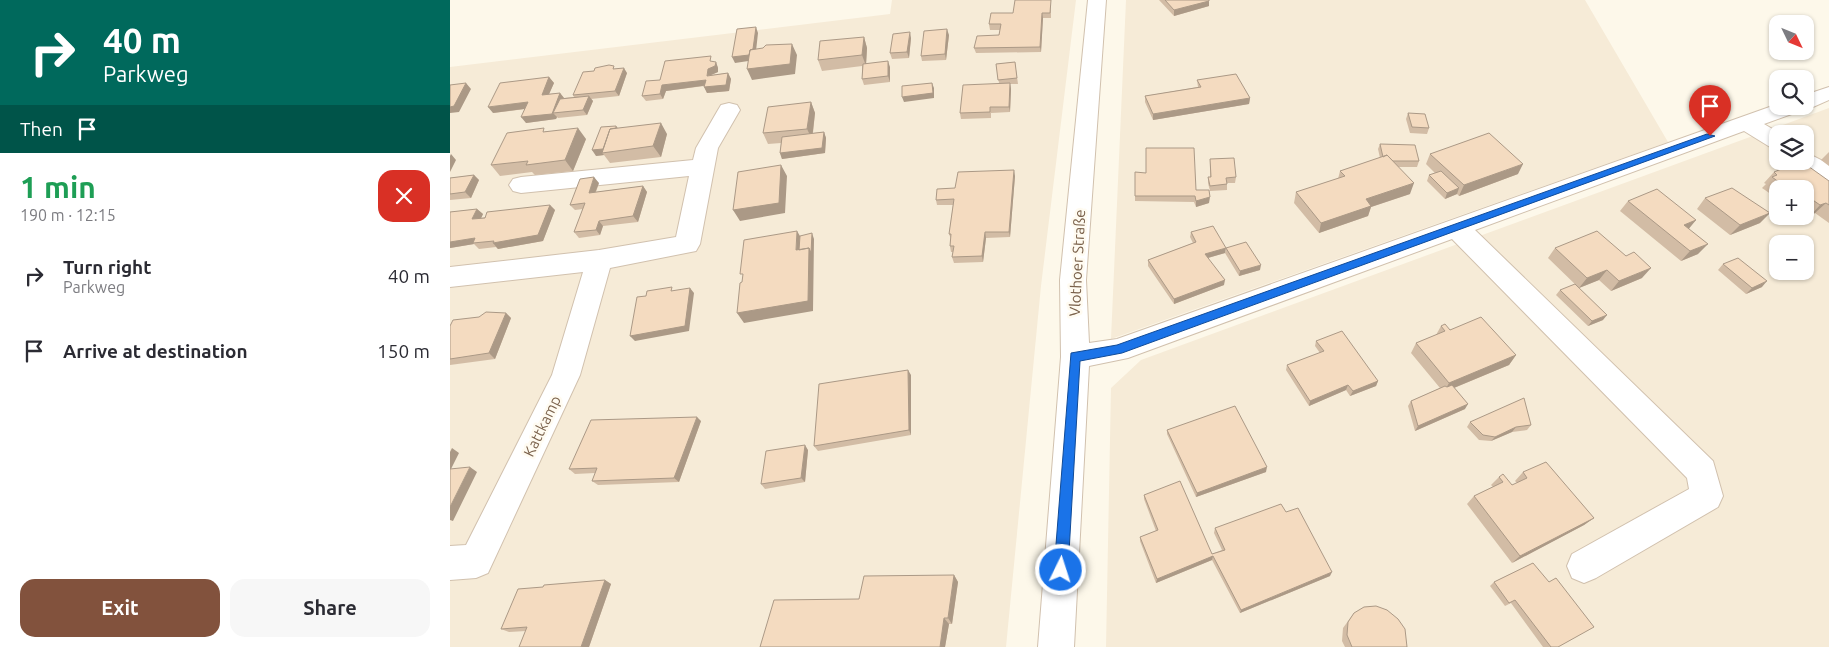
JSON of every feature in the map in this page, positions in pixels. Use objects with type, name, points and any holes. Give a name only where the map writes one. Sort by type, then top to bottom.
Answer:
[{"type":"street","name":"Vlothoer Straße","points":[[1056,647],[1075,357],[1073,280],[1097,0]]},
{"type":"street","points":[[1814,99],[1829,93]]},
{"type":"street","points":[[450,277],[599,260],[687,244],[701,167],[707,148],[729,110]]},
{"type":"street","points":[[1075,357],[1118,350],[1769,114]]},
{"type":"street","points":[[1747,122],[1769,136]]},
{"type":"street","points":[[1814,166],[1829,175]]},
{"type":"street","points":[[521,184],[701,167]]},
{"type":"street","points":[[1458,228],[1702,471],[1707,496],[1584,566]]},
{"type":"street","name":"Kattkamp","points":[[450,563],[476,561],[481,552],[566,375],[599,260]]},
{"type":"shaded area","points":[[892,0],[1076,0],[1041,286],[1006,647],[450,647],[450,67],[890,14]]},
{"type":"shaded area","points":[[1126,0],[1585,0],[1668,142],[1111,339]]},
{"type":"shaded area","points":[[1829,108],[1829,647],[1106,647],[1111,388],[1141,360],[1769,130],[1769,170],[1814,170],[1814,125],[1783,125]]},
{"type":"building","points":[[1015,0],[1051,0],[1050,13],[1042,13],[1040,47],[974,48],[977,36],[999,35],[1001,24],[989,24],[991,13],[1013,13]]},
{"type":"building","points":[[1165,0],[1209,0],[1209,1],[1174,10]]},
{"type":"building","points":[[756,27],[753,49],[750,50],[749,55],[732,57],[737,29]]},
{"type":"building","points":[[947,29],[945,54],[921,56],[924,31]]},
{"type":"building","points":[[910,32],[907,52],[890,53],[893,34]]},
{"type":"building","points":[[864,37],[862,55],[818,60],[820,41]]},
{"type":"building","points":[[792,44],[790,64],[747,69],[750,50],[763,48],[766,45]]},
{"type":"building","points":[[711,56],[710,61],[716,62],[715,66],[708,69],[707,76],[728,73],[726,85],[704,87],[706,80],[662,85],[660,94],[642,96],[646,81],[660,80],[665,61]]},
{"type":"building","points":[[888,61],[888,76],[862,79],[863,64]]},
{"type":"building","points":[[1015,62],[1017,78],[998,80],[996,64]]},
{"type":"building","points":[[609,65],[614,66],[613,69],[624,68],[615,91],[573,95],[583,72],[594,71],[595,68]]},
{"type":"building","points":[[1236,74],[1250,98],[1153,114],[1145,96],[1201,87],[1197,80]]},
{"type":"building","points":[[549,77],[542,95],[560,93],[552,114],[521,117],[528,102],[488,107],[500,83]]},
{"type":"building","points":[[466,83],[454,106],[450,107],[450,85]]},
{"type":"building","points":[[932,83],[933,93],[902,97],[902,86]]},
{"type":"building","points":[[1010,83],[1009,107],[990,107],[990,112],[960,113],[963,85]]},
{"type":"building","points":[[589,96],[583,110],[553,113],[560,99]]},
{"type":"building","points":[[811,102],[807,129],[763,133],[768,107]]},
{"type":"building","points":[[1408,113],[1425,114],[1429,128],[1412,127]]},
{"type":"building","points":[[661,123],[653,146],[602,153],[610,129]]},
{"type":"building","points":[[616,126],[616,128],[610,129],[603,149],[592,150],[601,127]]},
{"type":"building","points":[[544,128],[543,132],[578,128],[565,160],[526,165],[528,161],[491,165],[507,133]]},
{"type":"building","points":[[824,132],[822,148],[780,153],[782,137]]},
{"type":"building","points":[[1489,133],[1523,164],[1464,185],[1430,154]]},
{"type":"building","points":[[1380,144],[1415,145],[1419,161],[1393,161],[1387,155],[1383,157]]},
{"type":"building","points":[[1146,148],[1194,148],[1196,190],[1209,190],[1210,197],[1196,201],[1195,196],[1135,196],[1135,172],[1146,173]]},
{"type":"building","points":[[1387,155],[1414,183],[1366,199],[1371,206],[1321,223],[1296,192],[1345,176],[1340,171]]},
{"type":"building","points":[[1234,158],[1236,177],[1226,178],[1227,184],[1210,186],[1208,177],[1211,177],[1210,159]]},
{"type":"building","points":[[781,165],[779,203],[733,210],[738,172]]},
{"type":"building","points":[[1014,170],[1009,232],[985,232],[982,256],[952,257],[954,246],[950,246],[951,234],[949,234],[954,199],[936,200],[937,189],[955,188],[958,172]]},
{"type":"building","points":[[1779,170],[1814,170],[1829,181],[1829,205],[1826,203],[1820,205],[1814,201],[1814,180],[1776,180],[1772,177],[1777,175],[1774,172]]},
{"type":"building","points":[[1441,171],[1459,188],[1447,193],[1429,175]]},
{"type":"building","points":[[474,175],[465,192],[450,194],[450,178]]},
{"type":"building","points":[[594,177],[589,193],[643,186],[633,216],[599,221],[596,230],[574,232],[585,203],[570,205],[580,179]]},
{"type":"building","points":[[1732,188],[1769,213],[1740,225],[1705,198]]},
{"type":"building","points":[[1657,189],[1696,220],[1684,225],[1708,244],[1690,251],[1628,201]]},
{"type":"building","points":[[550,205],[538,235],[493,243],[494,241],[473,243],[475,238],[450,242],[450,212],[477,209],[472,219],[485,218],[487,212]]},
{"type":"building","points":[[1213,226],[1226,248],[1205,254],[1225,280],[1174,299],[1148,260],[1196,242],[1191,232]]},
{"type":"building","points":[[797,231],[796,250],[809,248],[808,301],[737,313],[740,283],[742,282],[743,274],[740,274],[744,240]]},
{"type":"building","points":[[1597,231],[1626,256],[1634,252],[1651,268],[1619,281],[1607,270],[1587,278],[1555,248]]},
{"type":"building","points":[[812,233],[811,253],[809,248],[799,250],[800,236]]},
{"type":"building","points":[[1246,242],[1261,265],[1240,271],[1226,248]]},
{"type":"building","points":[[1738,258],[1767,281],[1752,288],[1723,264]]},
{"type":"building","points":[[1575,284],[1607,315],[1592,321],[1560,290]]},
{"type":"building","points":[[672,287],[671,291],[690,288],[685,326],[630,336],[637,297],[646,296],[647,291]]},
{"type":"building","points":[[486,312],[506,313],[489,353],[450,359],[450,326],[453,320],[479,317]]},
{"type":"building","points":[[1481,317],[1516,355],[1449,383],[1416,343],[1445,331],[1441,326],[1445,324],[1450,330]]},
{"type":"building","points":[[1342,331],[1378,381],[1353,391],[1348,385],[1310,401],[1287,365],[1324,351],[1316,341]]},
{"type":"building","points":[[908,370],[909,430],[814,446],[819,384]]},
{"type":"building","points":[[1452,385],[1468,404],[1418,426],[1411,401],[1445,386]]},
{"type":"building","points":[[1524,398],[1531,425],[1516,427],[1495,437],[1483,435],[1470,422]]},
{"type":"building","points":[[1235,406],[1267,467],[1197,493],[1167,430]]},
{"type":"building","points":[[697,417],[674,478],[592,481],[597,468],[569,469],[591,420]]},
{"type":"building","points":[[805,445],[801,478],[761,484],[766,451]]},
{"type":"building","points":[[1546,462],[1594,518],[1520,556],[1474,496],[1503,482],[1499,477],[1503,474],[1512,485],[1527,478],[1523,472]]},
{"type":"building","points":[[470,467],[450,507],[450,469]]},
{"type":"building","points":[[1180,481],[1212,554],[1225,550],[1215,528],[1281,504],[1286,512],[1298,508],[1332,572],[1241,610],[1213,556],[1157,579],[1140,537],[1158,530],[1144,495]]},
{"type":"building","points":[[1533,563],[1549,582],[1556,578],[1594,627],[1558,647],[1551,647],[1515,600],[1509,603],[1494,582]]},
{"type":"building","points":[[954,575],[948,618],[944,618],[940,647],[760,647],[774,600],[859,599],[864,576]]},
{"type":"building","points":[[605,580],[581,647],[519,647],[527,627],[501,629],[518,589]]},
{"type":"building","points":[[1376,606],[1387,610],[1398,619],[1405,629],[1407,647],[1352,647],[1347,635],[1348,622],[1354,613],[1364,607]]},
{"type":"route","points":[[1061,570],[1075,357],[1118,350],[1710,136]]}]
